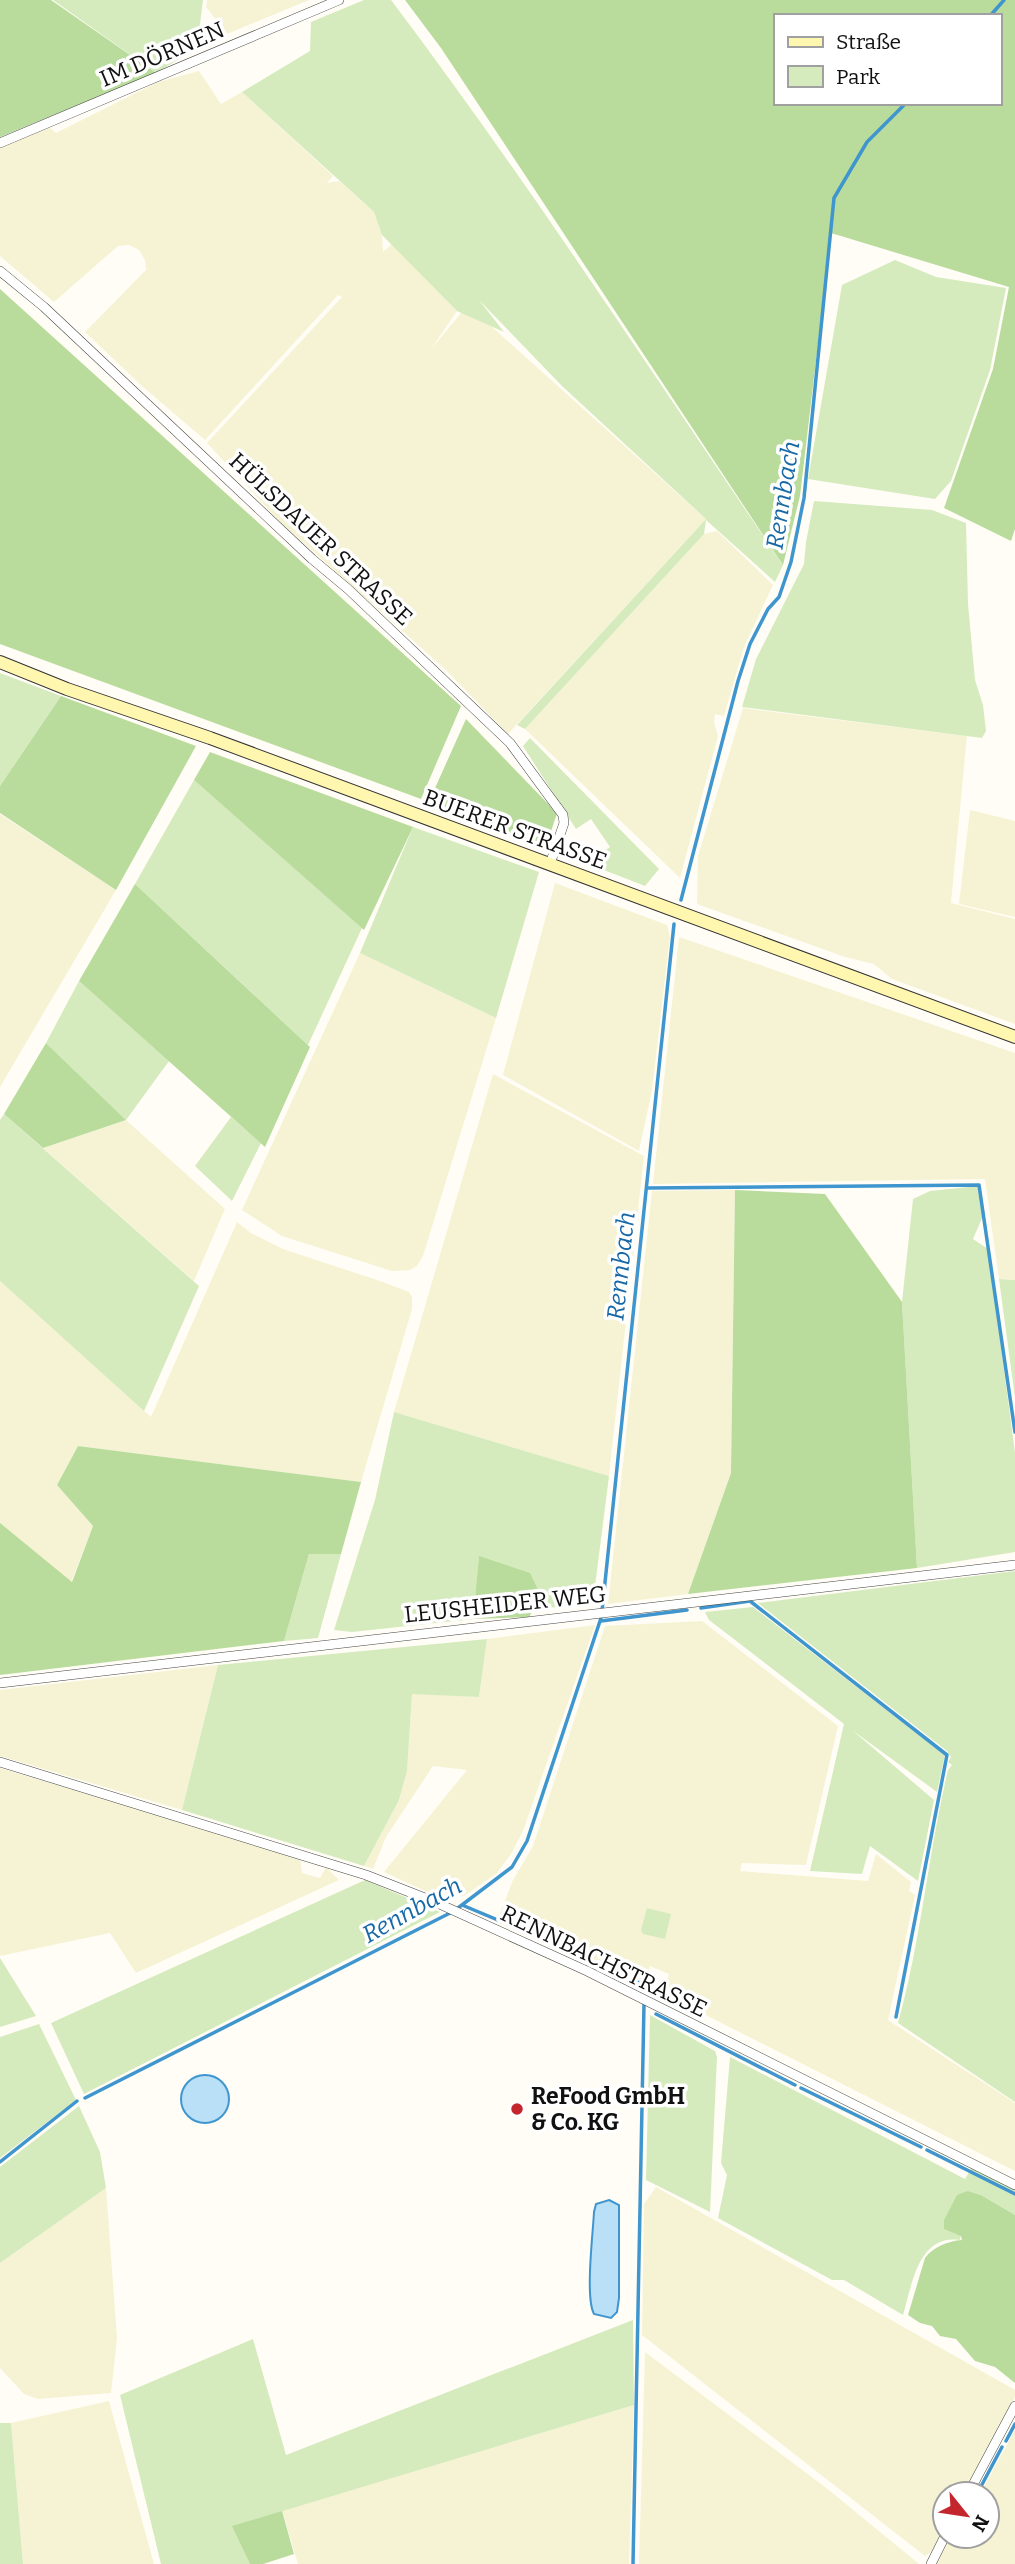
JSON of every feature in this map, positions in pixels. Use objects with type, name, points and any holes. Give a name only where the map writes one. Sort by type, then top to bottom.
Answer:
[{"type":"main road","name":"BUERER STRASSE","points":[[0,662],[67,689],[210,738],[1015,1037]]},
{"type":"street","name":"IM DÖRNEN","points":[[0,143],[340,0]]},
{"type":"street","name":"HÜLSDAUER STRASSE","points":[[0,271],[44,307],[510,743],[562,815],[564,822],[550,864]]},
{"type":"street","name":"LEUSHEIDER WEG","points":[[0,1683],[1015,1565]]},
{"type":"street","name":"RENNBACHSTRASSE","points":[[0,1762],[366,1875],[435,1902],[587,1971],[1015,2185]]},
{"type":"street","points":[[975,2480],[1015,2406]]},
{"type":"shaded area","points":[[207,0],[309,0],[227,34],[206,7]]},
{"type":"shaded area","points":[[199,71],[221,104],[242,92],[333,176],[327,183],[339,181],[374,212],[382,235],[383,252],[392,244],[457,311],[431,349],[462,312],[491,326],[706,519],[508,734],[444,668],[279,521],[207,443],[342,297],[338,295],[205,440],[85,332],[146,270],[145,260],[139,250],[129,245],[118,246],[54,302],[0,256],[0,147],[49,127],[56,133],[158,82]]},
{"type":"shaded area","points":[[717,531],[773,585],[744,647],[724,716],[715,714],[718,736],[680,878],[525,729],[704,534]]},
{"type":"shaded area","points":[[743,708],[967,736],[951,903],[1015,919],[1015,1024],[892,979],[874,964],[845,957],[697,904],[698,856]]},
{"type":"shaded area","points":[[970,810],[1015,821],[1015,917],[959,904]]},
{"type":"shaded area","points":[[0,814],[116,890],[0,1087]]},
{"type":"shaded area","points":[[555,883],[667,925],[670,936],[652,1090],[639,1151],[503,1075]]},
{"type":"shaded area","points":[[679,937],[1015,1053],[1015,1280],[999,1279],[985,1179],[653,1184]]},
{"type":"shaded area","points":[[360,953],[496,1018],[423,1256],[417,1266],[410,1270],[392,1271],[282,1236],[242,1210]]},
{"type":"shaded area","points":[[493,1074],[644,1156],[609,1476],[394,1412]]},
{"type":"shaded area","points":[[126,1120],[225,1209],[194,1281],[43,1148]]},
{"type":"shaded area","points":[[735,1190],[731,1473],[688,1594],[608,1604],[652,1191]]},
{"type":"shaded area","points":[[237,1222],[251,1233],[283,1249],[383,1282],[409,1292],[412,1297],[412,1309],[361,1482],[78,1446],[57,1485],[93,1526],[71,1582],[0,1526],[0,1281],[151,1417]]},
{"type":"shaded area","points":[[702,1621],[838,1726],[806,1865],[742,1863],[740,1871],[868,1881],[876,1854],[911,1882],[909,1891],[915,1895],[888,2020],[1015,2103],[1015,2171],[664,1994],[669,1974],[650,1966],[644,1982],[499,1916],[513,1880],[533,1846],[605,1626]]},
{"type":"shaded area","points":[[595,1625],[523,1831],[497,1873],[464,1896],[443,1899],[384,1872],[467,1770],[433,1766],[386,1837],[373,1869],[364,1866],[399,1800],[407,1771],[412,1693],[479,1697],[487,1639]]},
{"type":"shaded area","points":[[218,1665],[182,1810],[0,1756],[0,1690]]},
{"type":"shaded area","points":[[0,1768],[300,1858],[302,1873],[320,1878],[326,1867],[339,1880],[136,1973],[110,1933],[0,1956]]},
{"type":"shaded area","points":[[656,2187],[1015,2390],[1015,2397],[971,2480],[931,2480],[933,2551],[925,2556],[642,2335],[644,2204]]},
{"type":"shaded area","points":[[106,2188],[117,2338],[111,2393],[38,2399],[24,2394],[0,2368],[0,2263]]},
{"type":"shaded area","points":[[645,2352],[829,2490],[919,2564],[639,2564]]},
{"type":"shaded area","points":[[109,2401],[154,2564],[23,2564],[11,2423]]},
{"type":"shaded area","points":[[634,2405],[629,2564],[298,2564],[282,2511]]},
{"type":"shaded area","points":[[1015,2430],[1015,2564],[935,2564],[942,2550],[1001,2550],[1001,2480],[988,2480]]},
{"type":"green space","points":[[0,0],[51,0],[156,73],[0,137]]},
{"type":"green space","points":[[53,0],[203,0],[197,48],[156,73]]},
{"type":"green space","points":[[364,0],[391,0],[542,209],[783,565],[775,582],[706,520],[704,534],[525,729],[517,725],[706,519],[562,386],[479,300],[504,332],[457,311],[382,235],[374,212],[242,92],[310,51],[311,22]]},
{"type":"green space","points":[[405,0],[1015,0],[1015,529],[1011,541],[944,508],[993,369],[1009,287],[831,233],[800,496],[783,565],[441,48]]},
{"type":"green space","points":[[895,260],[936,277],[1006,288],[990,370],[951,481],[935,499],[808,479],[842,285]]},
{"type":"green space","points":[[0,289],[461,706],[421,799],[0,644]]},
{"type":"green space","points":[[814,501],[932,510],[966,523],[968,604],[975,680],[983,705],[986,731],[982,738],[742,707],[756,659],[804,564]]},
{"type":"green space","points":[[0,673],[61,696],[0,786]]},
{"type":"green space","points":[[61,696],[196,746],[116,890],[0,813],[0,786]]},
{"type":"green space","points":[[466,719],[557,813],[545,850],[427,806]]},
{"type":"green space","points":[[530,738],[659,869],[645,886],[586,863],[610,847],[591,819],[576,829],[523,746]]},
{"type":"green space","points":[[210,752],[413,827],[364,930],[194,780]]},
{"type":"green space","points":[[194,780],[362,928],[308,1045],[135,884]]},
{"type":"green space","points":[[413,827],[539,872],[496,1018],[360,953]]},
{"type":"green space","points":[[135,884],[310,1047],[265,1147],[79,981]]},
{"type":"green space","points":[[79,981],[169,1061],[126,1120],[46,1043]]},
{"type":"green space","points":[[46,1043],[126,1120],[43,1148],[4,1114]]},
{"type":"green space","points":[[4,1114],[199,1286],[144,1411],[0,1281],[0,1120]]},
{"type":"green space","points":[[231,1117],[261,1143],[232,1201],[195,1166]]},
{"type":"green space","points":[[979,1186],[983,1216],[973,1239],[988,1249],[1015,1453],[1015,1552],[917,1568],[902,1302],[913,1199],[930,1191]]},
{"type":"green space","points":[[735,1190],[825,1194],[902,1302],[917,1568],[688,1594],[731,1473]]},
{"type":"green space","points":[[999,1279],[1015,1280],[1015,1398]]},
{"type":"green space","points":[[394,1412],[609,1476],[593,1602],[549,1608],[541,1596],[479,1557],[473,1619],[352,1632],[334,1630],[375,1500]]},
{"type":"green space","points":[[78,1446],[361,1482],[341,1554],[309,1554],[284,1641],[0,1675],[0,1523],[72,1582],[93,1526],[57,1485]]},
{"type":"green space","points":[[309,1554],[341,1554],[318,1638],[284,1641]]},
{"type":"green space","points":[[479,1556],[530,1573],[541,1596],[529,1617],[473,1619]]},
{"type":"green space","points":[[1015,1571],[1015,2102],[898,2023],[913,1961],[941,1802],[948,1770],[952,1765],[948,1762],[951,1757],[947,1751],[758,1603]]},
{"type":"green space","points":[[753,1607],[945,1755],[937,1792],[852,1730],[934,1800],[918,1881],[870,1846],[862,1874],[810,1871],[844,1724],[709,1620],[705,1612]]},
{"type":"green space","points":[[487,1639],[479,1697],[412,1694],[407,1771],[399,1800],[364,1866],[182,1810],[218,1665]]},
{"type":"green space","points":[[365,1880],[440,1912],[84,2094],[51,2023]]},
{"type":"green space","points":[[647,1908],[671,1914],[665,1939],[643,1934],[641,1930]]},
{"type":"green space","points":[[0,1958],[36,2016],[0,2027]]},
{"type":"green space","points":[[650,2015],[715,2051],[717,2057],[710,2212],[646,2180]]},
{"type":"green space","points":[[39,2024],[76,2100],[0,2158],[0,2037]]},
{"type":"green space","points":[[730,2057],[965,2179],[972,2167],[1015,2189],[1015,2215],[981,2195],[968,2191],[960,2240],[946,2240],[926,2253],[914,2277],[903,2315],[844,2280],[832,2280],[718,2218],[727,2175],[721,2163]]},
{"type":"green space","points":[[79,2106],[100,2152],[106,2188],[0,2263],[0,2167]]},
{"type":"green space","points":[[968,2191],[981,2195],[1015,2215],[1015,2383],[995,2367],[975,2361],[956,2339],[940,2336],[932,2326],[920,2323],[908,2315],[925,2258],[941,2245],[962,2240],[961,2236],[944,2229],[944,2220],[957,2195]]},
{"type":"green space","points":[[633,2320],[634,2405],[233,2526],[250,2564],[161,2564],[120,2395],[253,2339],[286,2455]]},
{"type":"green space","points":[[0,2423],[11,2423],[23,2564],[0,2564]]},
{"type":"green space","points":[[282,2511],[294,2554],[263,2564],[250,2564],[232,2526]]},
{"type":"water","points":[[205,2075],[222,2082],[229,2099],[222,2116],[205,2123],[188,2116],[181,2099],[188,2082]]},
{"type":"water","points":[[609,2200],[619,2205],[619,2298],[617,2312],[611,2318],[594,2314],[590,2294],[594,2212],[596,2204]]},
{"type":"waterway","name":"Rennbach","points":[[992,14],[1004,0]]},
{"type":"waterway","name":"Rennbach","points":[[681,900],[750,644],[768,609],[779,597],[791,562],[804,498],[834,198],[867,142],[904,105]]},
{"type":"waterway","name":"Rennbach","points":[[602,1611],[674,924]]},
{"type":"waterway","points":[[647,1188],[979,1185],[1015,1432]]},
{"type":"waterway","points":[[701,1608],[750,1601],[947,1755],[896,2017]]},
{"type":"waterway","points":[[601,1621],[687,1610]]},
{"type":"waterway","name":"Rennbach","points":[[85,2098],[454,1911],[512,1867],[527,1841],[602,1615]]},
{"type":"waterway","points":[[462,1905],[565,1948]]},
{"type":"waterway","points":[[589,1960],[642,1984],[643,1989]]},
{"type":"waterway","points":[[633,2564],[644,2004]]},
{"type":"waterway","points":[[656,2014],[795,2085]]},
{"type":"waterway","points":[[801,2088],[921,2147]]},
{"type":"waterway","points":[[0,2162],[77,2101]]},
{"type":"waterway","points":[[927,2150],[1015,2194]]},
{"type":"waterway","points":[[1006,2441],[1015,2424]]},
{"type":"waterway","points":[[984,2480],[1002,2447]]},
{"type":"place","name":"ReFood GmbH & Co. KG","points":[[517,2109]]}]
